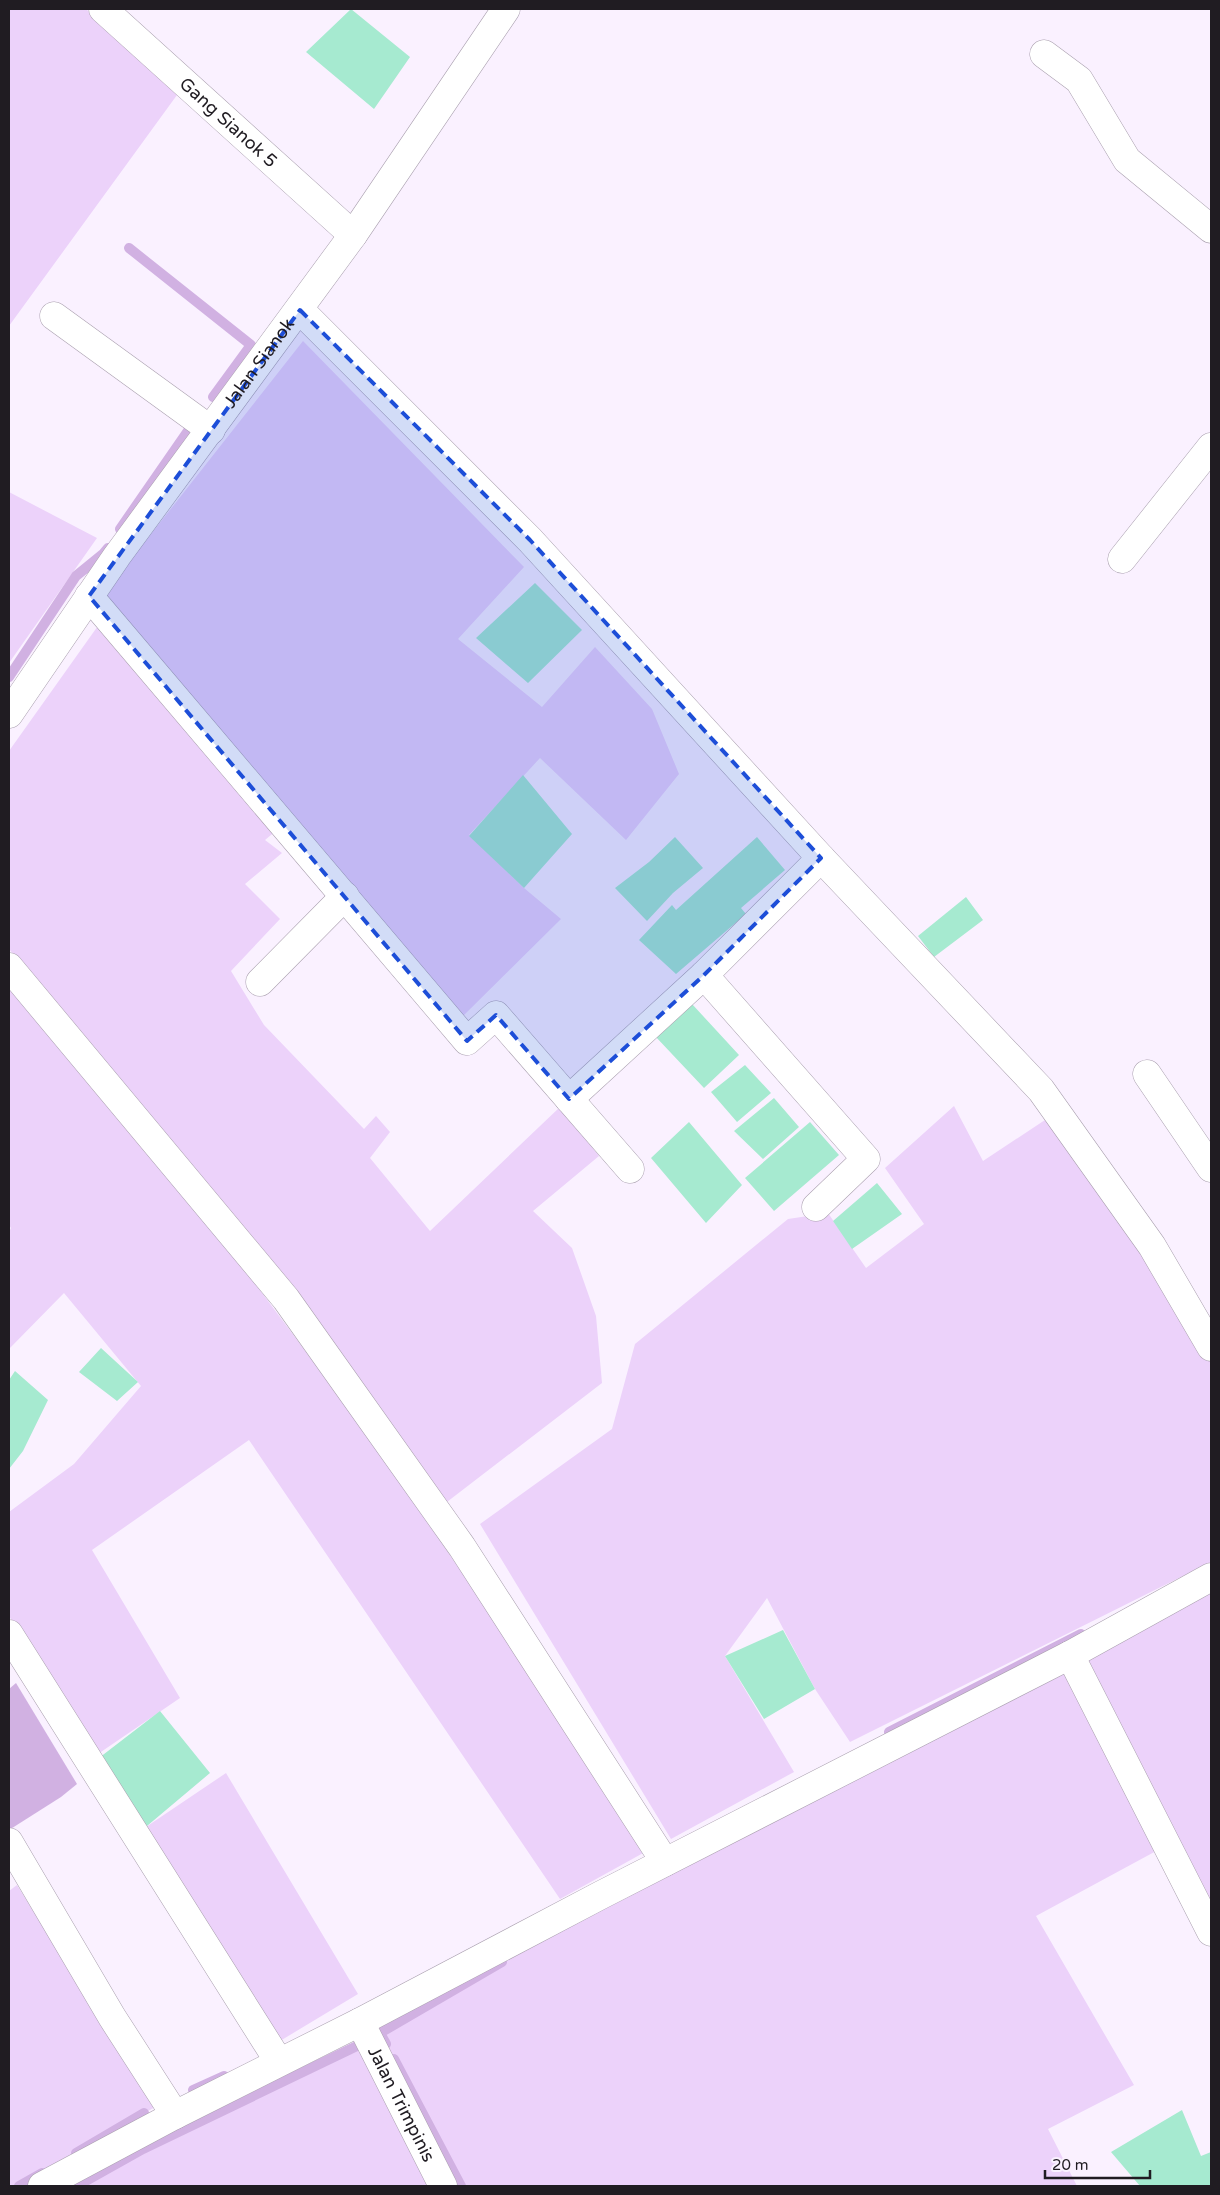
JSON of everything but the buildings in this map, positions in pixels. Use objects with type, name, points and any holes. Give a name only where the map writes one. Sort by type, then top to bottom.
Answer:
[{"type":"street","name":"Gang Sianok 5","points":[[103,9],[353,235]]},
{"type":"street","name":"Jalan Sianok","points":[[9,714],[89,596],[353,235],[506,9]]},
{"type":"street","points":[[1044,54],[1079,80],[1127,160],[1211,229]]},
{"type":"street","points":[[300,310],[530,540],[821,858],[1041,1090],[1152,1246],[1211,1347]]},
{"type":"street","points":[[54,316],[211,430]]},
{"type":"street","points":[[1122,559],[1211,447]]},
{"type":"street","points":[[89,596],[467,1041],[496,1015],[630,1170]]},
{"type":"street","points":[[569,1099],[704,975],[821,858]]},
{"type":"street","points":[[260,982],[344,896]]},
{"type":"street","points":[[9,967],[286,1299],[462,1547],[665,1862]]},
{"type":"street","points":[[704,975],[866,1159],[816,1207]]},
{"type":"street","points":[[1147,1074],[1211,1168]]},
{"type":"street","points":[[42,2186],[175,2115],[360,2022],[665,1862],[1070,1655],[1211,1577]]},
{"type":"street","points":[[9,1634],[278,2062]]},
{"type":"street","points":[[1070,1655],[1211,1932]]},
{"type":"street","points":[[9,1842],[112,2017],[175,2115]]},
{"type":"street","name":"Jalan Trimpinis","points":[[360,2022],[443,2186]]},
{"type":"highlighted area","points":[[300,310],[530,540],[821,858],[704,975],[569,1099],[496,1015],[467,1041],[89,596]]},
{"type":"shaded area","points":[[9,9],[86,9],[177,95],[9,326]]},
{"type":"shaded area","points":[[303,341],[524,567],[458,639],[542,707],[595,647],[652,709],[679,774],[626,840],[540,758],[469,835],[524,888],[561,919],[462,1017],[103,595]]},
{"type":"shaded area","points":[[9,492],[97,538],[9,663]]},
{"type":"shaded area","points":[[100,623],[277,830],[265,840],[282,853],[245,884],[280,919],[231,971],[264,1025],[364,1129],[376,1116],[390,1132],[370,1158],[430,1231],[560,1107],[599,1156],[533,1211],[572,1248],[596,1316],[602,1383],[443,1505],[275,1267],[9,949],[9,751]]},
{"type":"shaded area","points":[[9,983],[71,1054],[190,1199],[304,1349],[414,1503],[490,1614],[645,1852],[560,1899],[249,1440],[92,1550],[180,1698],[95,1756],[9,1616],[9,1512],[74,1464],[141,1386],[64,1293],[9,1349],[9,1232],[11,1228],[9,1225]]},
{"type":"shaded area","points":[[954,1106],[983,1161],[1051,1116],[1211,1360],[1211,1562],[850,1742],[815,1689],[767,1598],[725,1656],[794,1772],[671,1839],[480,1524],[612,1429],[635,1344],[788,1219],[828,1213],[866,1268],[924,1224],[885,1168]]},
{"type":"shaded area","points":[[1211,1593],[1211,1913],[1080,1660]]},
{"type":"shaded area","points":[[1064,1669],[1158,1850],[1036,1916],[1134,2085],[1048,2129],[1077,2186],[461,2186],[380,2033],[630,1889]]},
{"type":"shaded area","points":[[16,1683],[77,1784],[61,1797],[9,1830],[9,1689]]},
{"type":"shaded area","points":[[226,1773],[358,1994],[275,2044],[140,1831]]},
{"type":"shaded area","points":[[17,1885],[155,2107],[19,2186],[9,2186],[9,1891]]},
{"type":"shaded area","points":[[359,2045],[432,2186],[77,2186],[143,2149]]},
{"type":"waterway","points":[[129,248],[251,345],[213,397]]},
{"type":"waterway","points":[[120,529],[192,425]]},
{"type":"waterway","points":[[9,677],[76,576],[108,548]]},
{"type":"waterway","points":[[889,1732],[1081,1634]]},
{"type":"waterway","points":[[386,2044],[380,2033],[502,1962]]},
{"type":"waterway","points":[[77,2186],[143,2149],[359,2045]]},
{"type":"waterway","points":[[394,2059],[461,2186]]},
{"type":"waterway","points":[[193,2090],[224,2076]]},
{"type":"waterway","points":[[76,2153],[144,2113]]},
{"type":"waterway","points":[[19,2186],[42,2173]]}]
